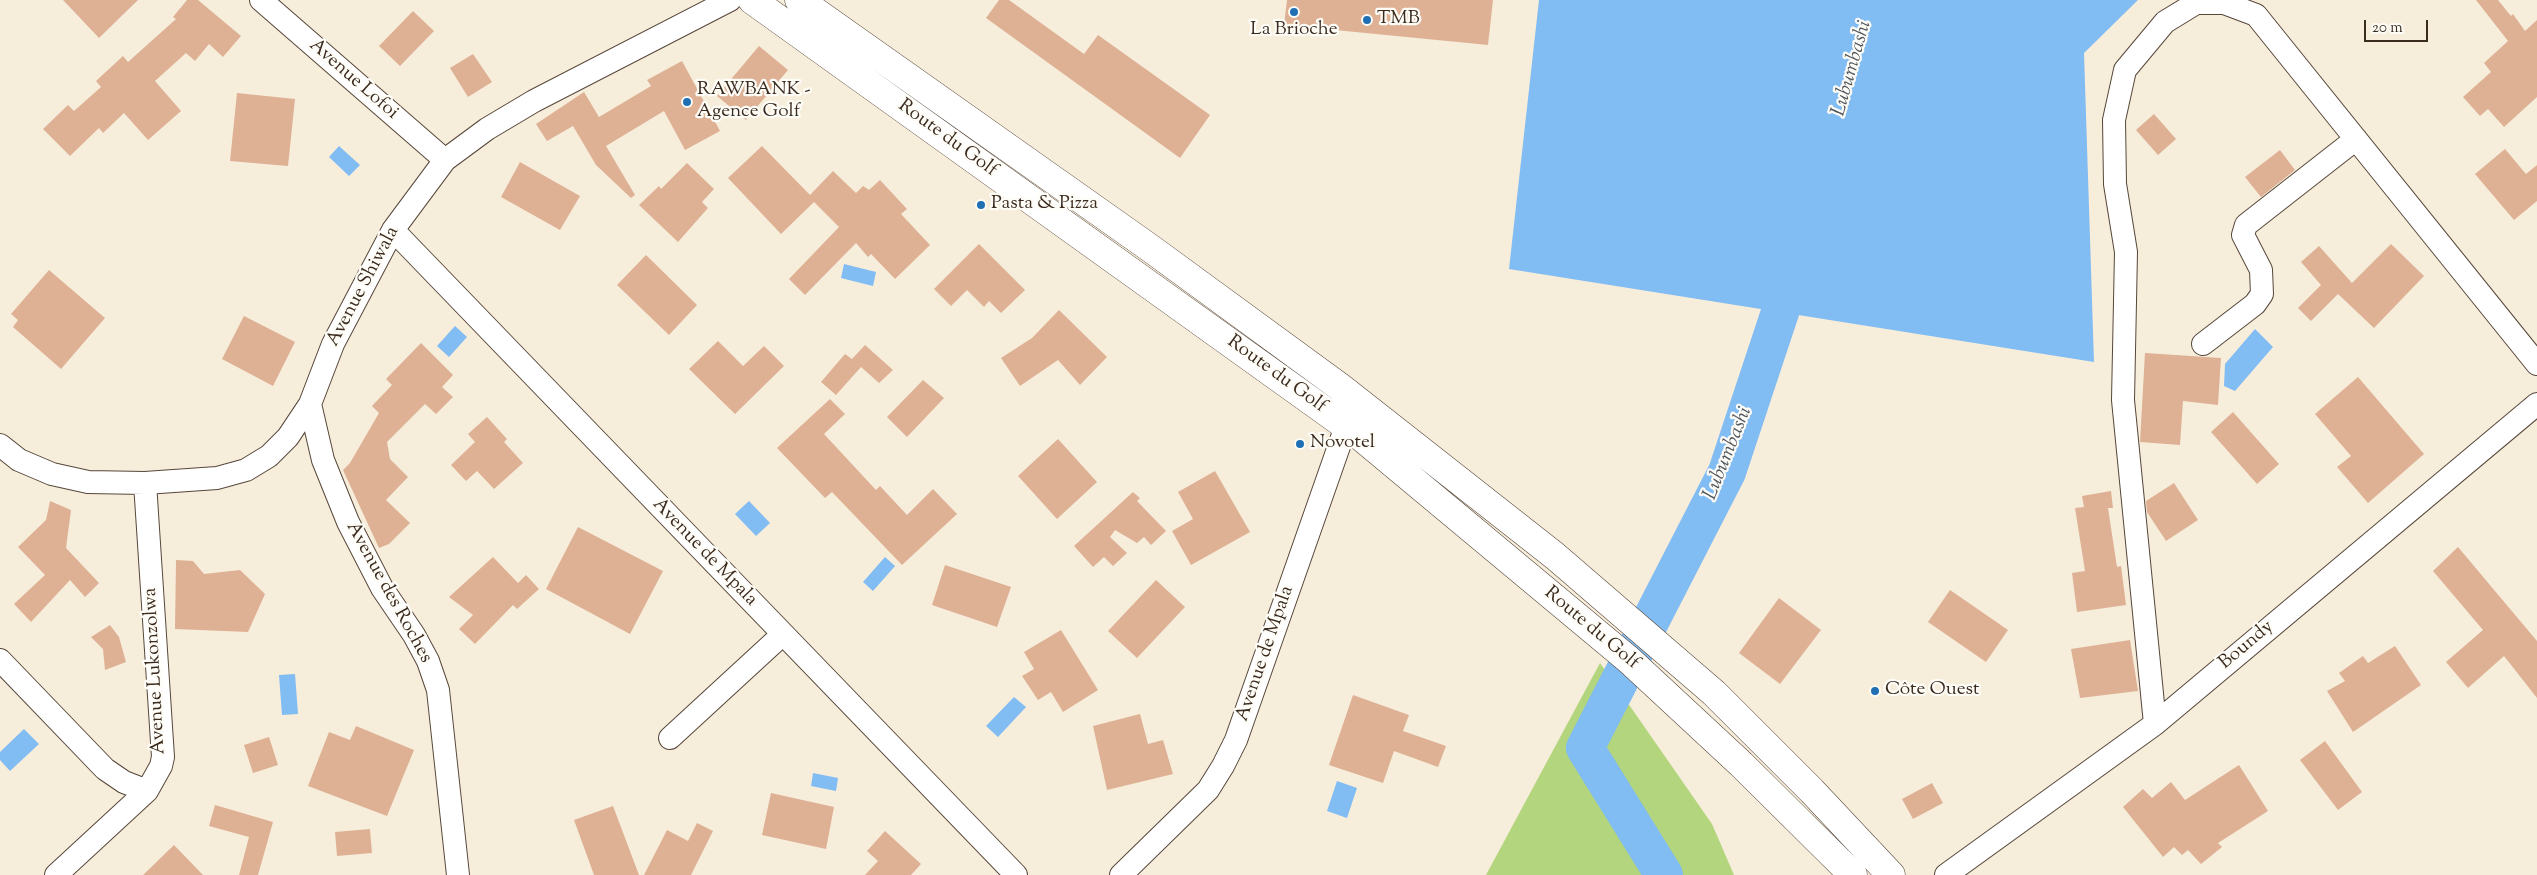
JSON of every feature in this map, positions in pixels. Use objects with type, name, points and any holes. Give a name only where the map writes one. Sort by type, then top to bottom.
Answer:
[{"type":"main road","name":"Route du Golf","points":[[752,0],[1346,426],[1628,660],[1760,782],[1853,875]]},
{"type":"main road","points":[[798,0],[862,43],[1150,248],[1355,400],[1524,531],[1622,612],[1763,740],[1891,875]]},
{"type":"main road","points":[[846,66],[862,43]]},
{"type":"street","name":"Avenue Lofoi","points":[[261,0],[445,160]]},
{"type":"street","name":"Avenue Shiwala","points":[[0,445],[19,460],[52,474],[88,482],[145,483],[217,478],[246,470],[269,456],[288,437],[310,404],[333,344],[393,230],[445,160],[487,129],[534,101],[730,0]]},
{"type":"street","points":[[2155,724],[2123,400],[2126,252],[2115,184],[2114,120],[2122,78],[2129,63],[2165,22],[2196,3],[2224,3],[2256,15],[2537,364]]},
{"type":"street","points":[[2203,344],[2255,304],[2262,294],[2261,270],[2243,235],[2246,225],[2356,139]]},
{"type":"street","name":"Avenue de Mpala","points":[[393,230],[1016,875]]},
{"type":"street","name":"Avenue de Mpala","points":[[1122,875],[1208,790],[1236,740],[1355,400]]},
{"type":"street","name":"Avenue des Roches","points":[[310,404],[323,460],[348,522],[382,588],[428,661],[438,690],[458,875]]},
{"type":"street","name":"Boundy","points":[[1946,875],[2155,724],[2537,404]]},
{"type":"street","name":"Avenue Lukonzolwa","points":[[56,875],[146,791],[158,774],[162,757],[145,483]]},
{"type":"street","points":[[670,738],[783,634]]},
{"type":"street","points":[[0,660],[105,769],[124,782],[146,791]]},
{"type":"green space","points":[[1600,663],[1712,824],[1734,875],[1486,875]]},
{"type":"water","points":[[1539,0],[2138,0],[2084,53],[2094,362],[1509,269]]},
{"type":"water","points":[[339,146],[360,165],[349,176],[329,157]]},
{"type":"water","points":[[844,264],[876,272],[873,286],[841,278]]},
{"type":"water","points":[[455,326],[467,337],[449,357],[437,346]]},
{"type":"water","points":[[2255,329],[2273,347],[2235,391],[2224,386],[2225,364]]},
{"type":"water","points":[[749,501],[770,523],[756,536],[735,514]]},
{"type":"water","points":[[885,557],[895,566],[873,591],[863,582]]},
{"type":"water","points":[[295,674],[298,714],[282,715],[279,675]]},
{"type":"water","points":[[1014,697],[1026,707],[998,737],[986,726]]},
{"type":"water","points":[[24,729],[39,744],[10,771],[0,760],[0,752]]},
{"type":"water","points":[[813,773],[838,778],[836,791],[811,786]]},
{"type":"water","points":[[1337,781],[1357,788],[1347,818],[1327,811]]},
{"type":"building","points":[[63,0],[138,0],[99,38]]},
{"type":"building","points":[[187,0],[198,0],[241,36],[223,57],[209,44],[195,61],[186,53],[155,81],[181,111],[148,140],[124,113],[103,133],[99,128],[70,156],[43,129],[68,105],[74,111],[101,87],[96,81],[123,56],[128,62],[176,19],[173,17]]},
{"type":"building","points":[[999,0],[1009,0],[1084,54],[1098,35],[1210,115],[1180,158],[986,18]]},
{"type":"building","points":[[1287,0],[1493,0],[1488,45],[1284,25]]},
{"type":"building","points":[[2476,0],[2498,0],[2511,16],[2513,14],[2525,31],[2537,20],[2537,97],[2504,127],[2488,109],[2480,116],[2463,97],[2491,72],[2484,63],[2508,41]]},
{"type":"building","points":[[413,11],[434,31],[400,66],[379,46]]},
{"type":"building","points":[[759,46],[788,70],[746,120],[717,96]]},
{"type":"building","points":[[473,54],[492,82],[468,97],[450,68]]},
{"type":"building","points":[[682,61],[720,131],[685,150],[664,111],[606,146],[635,195],[631,198],[596,165],[573,126],[547,141],[536,124],[584,92],[599,117],[651,86],[647,80]]},
{"type":"building","points":[[237,93],[295,99],[288,166],[230,161]]},
{"type":"building","points":[[2154,114],[2176,139],[2158,155],[2136,130]]},
{"type":"building","points":[[762,146],[810,195],[833,171],[856,193],[863,186],[869,190],[880,180],[907,209],[901,214],[930,245],[895,279],[871,254],[868,257],[856,243],[805,295],[789,279],[839,227],[814,202],[781,234],[728,178]]},
{"type":"building","points":[[2505,149],[2526,174],[2537,165],[2537,201],[2514,220],[2475,174]]},
{"type":"building","points":[[2280,150],[2295,170],[2261,197],[2245,177]]},
{"type":"building","points":[[520,162],[580,196],[560,230],[501,197]]},
{"type":"building","points":[[687,163],[714,189],[702,202],[708,208],[678,242],[639,205],[659,186],[661,189]]},
{"type":"building","points":[[979,244],[1025,290],[1001,313],[989,301],[984,307],[967,290],[951,306],[934,289]]},
{"type":"building","points":[[2391,244],[2424,276],[2374,328],[2338,294],[2311,321],[2298,308],[2321,285],[2301,262],[2319,246],[2352,283]]},
{"type":"building","points":[[646,255],[697,305],[669,335],[617,285]]},
{"type":"building","points":[[49,270],[105,318],[61,369],[13,327],[18,320],[11,314]]},
{"type":"building","points":[[1059,310],[1107,357],[1080,385],[1058,360],[1020,386],[1001,358],[1032,338]]},
{"type":"building","points":[[244,316],[295,342],[273,386],[222,359]]},
{"type":"building","points":[[718,341],[743,366],[764,346],[784,366],[735,414],[689,369]]},
{"type":"building","points":[[421,343],[453,375],[442,387],[453,397],[436,414],[425,404],[387,442],[390,459],[408,477],[386,500],[410,523],[389,544],[379,548],[343,470],[350,463],[379,413],[372,406],[392,385],[386,379]]},
{"type":"building","points":[[865,345],[893,370],[879,383],[861,367],[836,395],[821,382],[845,354],[852,359]]},
{"type":"building","points":[[2145,353],[2221,358],[2218,405],[2183,401],[2180,445],[2140,442]]},
{"type":"building","points":[[2358,377],[2424,454],[2368,503],[2337,467],[2351,456],[2315,414]]},
{"type":"building","points":[[923,380],[944,398],[907,437],[887,417]]},
{"type":"building","points":[[830,399],[845,414],[824,434],[876,490],[880,486],[907,515],[933,489],[957,514],[902,565],[832,492],[825,498],[777,448]]},
{"type":"building","points":[[2233,412],[2279,464],[2257,484],[2211,432]]},
{"type":"building","points":[[487,417],[507,439],[504,442],[523,463],[494,489],[477,471],[466,481],[451,465],[475,442],[468,434]]},
{"type":"building","points":[[1058,439],[1097,482],[1057,519],[1018,476]]},
{"type":"building","points":[[1215,471],[1250,532],[1191,565],[1172,531],[1193,519],[1178,492]]},
{"type":"building","points":[[2174,483],[2198,520],[2166,541],[2147,512],[2146,501]]},
{"type":"building","points":[[2111,491],[2113,508],[2108,508],[2117,567],[2121,566],[2126,605],[2077,612],[2072,573],[2085,571],[2075,508],[2084,507],[2082,496]]},
{"type":"building","points":[[1133,492],[1140,498],[1137,501],[1166,531],[1151,545],[1144,537],[1137,543],[1115,530],[1110,537],[1127,553],[1113,566],[1104,557],[1093,567],[1074,546]]},
{"type":"building","points":[[50,501],[71,510],[66,548],[99,583],[85,597],[70,580],[31,622],[14,604],[45,575],[18,547],[46,520]]},
{"type":"building","points":[[578,527],[663,571],[630,634],[546,589]]},
{"type":"building","points":[[2458,547],[2537,641],[2537,698],[2504,656],[2468,688],[2446,662],[2483,630],[2433,571]]},
{"type":"building","points":[[493,557],[518,583],[526,575],[539,589],[517,609],[513,605],[475,644],[459,629],[473,615],[449,597]]},
{"type":"building","points":[[176,560],[193,561],[204,574],[240,570],[265,594],[248,632],[175,629]]},
{"type":"building","points":[[945,565],[1011,587],[997,627],[932,605]]},
{"type":"building","points":[[1156,580],[1185,607],[1137,658],[1108,631]]},
{"type":"building","points":[[1950,590],[2008,630],[1986,662],[1928,622]]},
{"type":"building","points":[[1779,598],[1821,630],[1780,684],[1739,653]]},
{"type":"building","points":[[110,625],[119,637],[126,662],[105,670],[103,649],[91,637]]},
{"type":"building","points":[[1061,630],[1098,690],[1063,712],[1051,692],[1038,700],[1022,676],[1034,669],[1024,652]]},
{"type":"building","points":[[2130,640],[2138,691],[2080,698],[2071,649]]},
{"type":"building","points":[[2395,646],[2421,685],[2353,732],[2327,691],[2345,681],[2339,673],[2363,656],[2368,663]]},
{"type":"building","points":[[1353,695],[1409,715],[1403,731],[1446,746],[1438,767],[1394,751],[1383,783],[1329,765]]},
{"type":"building","points":[[1140,714],[1148,744],[1163,740],[1173,774],[1107,790],[1093,726]]},
{"type":"building","points":[[356,726],[414,750],[387,816],[308,786],[329,732],[350,740]]},
{"type":"building","points":[[269,737],[278,765],[253,773],[244,745]]},
{"type":"building","points":[[2325,741],[2362,792],[2338,810],[2300,760]]},
{"type":"building","points":[[2239,765],[2268,811],[2218,843],[2222,847],[2201,864],[2188,850],[2182,855],[2174,847],[2163,857],[2123,807],[2143,789],[2152,798],[2171,782],[2185,800]]},
{"type":"building","points":[[1932,783],[1943,803],[1913,819],[1902,799]]},
{"type":"building","points":[[771,793],[834,807],[826,849],[762,835]]},
{"type":"building","points":[[215,805],[273,822],[258,875],[239,875],[249,837],[209,826]]},
{"type":"building","points":[[613,806],[639,875],[594,875],[574,820]]},
{"type":"building","points":[[697,823],[713,831],[691,875],[644,875],[667,830],[688,841]]},
{"type":"building","points":[[370,829],[372,853],[337,856],[335,832]]},
{"type":"building","points":[[885,831],[921,864],[911,875],[865,875],[878,861],[867,851]]},
{"type":"building","points":[[174,845],[203,875],[143,875]]},
{"type":"waterway","name":"Lubumbashi","points":[[1664,875],[1585,748],[1727,472],[1796,264]]},
{"type":"place","name":"La Brioche","points":[[1294,12]]},
{"type":"place","name":"TMB","points":[[1367,20]]},
{"type":"place","name":"RAWBANK - Agence Golf","points":[[687,102]]},
{"type":"place","name":"Pasta & Pizza","points":[[981,205]]},
{"type":"place","name":"Novotel","points":[[1300,444]]},
{"type":"place","name":"Côte Ouest","points":[[1875,691]]}]
